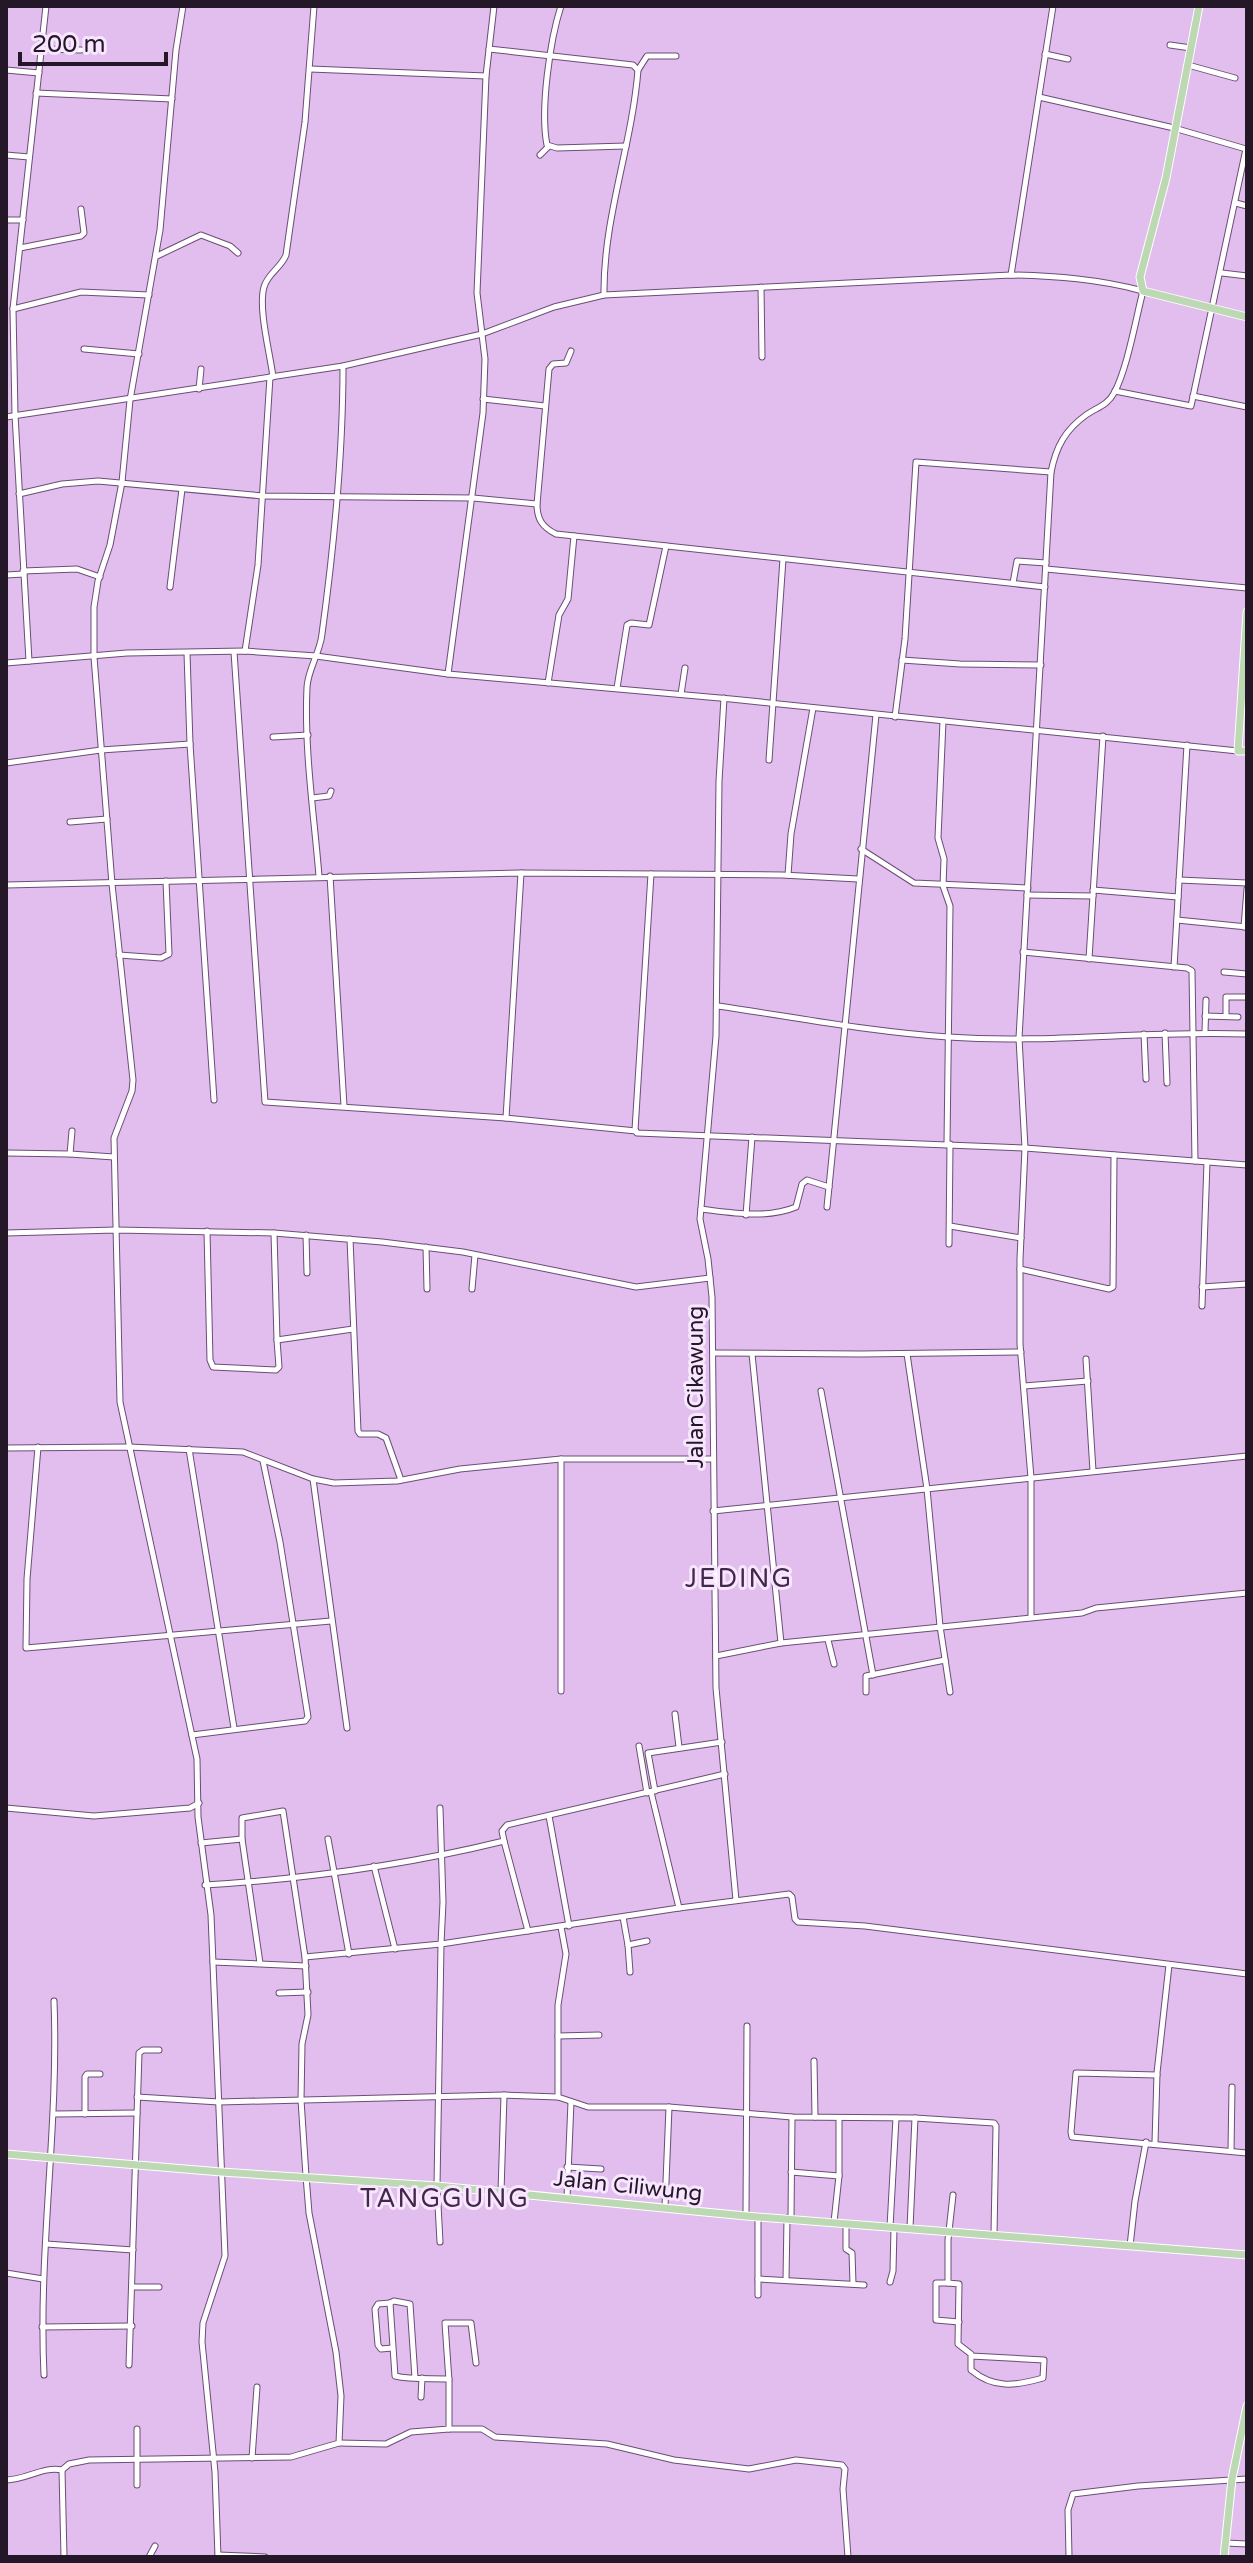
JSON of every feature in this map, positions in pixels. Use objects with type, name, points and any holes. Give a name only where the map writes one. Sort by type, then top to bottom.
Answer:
[{"type":"main road","points":[[1199,6],[1166,178],[1140,277],[1143,291],[1247,317]]},
{"type":"main road","points":[[1247,612],[1238,751],[1247,751]]},
{"type":"main road","name":"Jalan Ciliwung","points":[[6,2154],[437,2186],[746,2216],[1247,2255]]},
{"type":"main road","points":[[1224,2557],[1232,2479],[1247,2406]]},
{"type":"street","points":[[29,661],[15,415],[13,309],[46,6]]},
{"type":"street","points":[[183,6],[156,256],[130,400],[122,482],[94,607],[94,657],[112,884],[133,1080],[132,1091],[115,1132],[120,1402],[197,1759],[198,1817],[211,1915],[225,2256],[203,2323],[202,2351],[213,2457],[218,2556],[265,2557]]},
{"type":"street","points":[[245,651],[258,565],[272,377],[263,296],[269,276],[281,265],[286,255],[305,122],[314,6]]},
{"type":"street","points":[[448,674],[473,498],[483,399],[485,359],[477,293],[486,76],[494,6]]},
{"type":"street","points":[[548,147],[546,103],[561,6]]},
{"type":"street","points":[[1011,275],[1053,6]]},
{"type":"street","points":[[1170,45],[1191,48]]},
{"type":"street","points":[[41,49],[81,50]]},
{"type":"street","points":[[489,49],[633,65],[638,70]]},
{"type":"street","points":[[1045,54],[1068,59]]},
{"type":"street","points":[[604,295],[607,233],[626,146],[638,70],[647,56],[676,56]]},
{"type":"street","points":[[1187,65],[1235,78]]},
{"type":"street","points":[[310,69],[486,76]]},
{"type":"street","points":[[6,70],[39,73]]},
{"type":"street","points":[[36,93],[172,99]]},
{"type":"street","points":[[1038,97],[1174,128],[1247,149],[1222,273],[1189,407],[1115,391]]},
{"type":"street","points":[[540,155],[548,147],[626,146]]},
{"type":"street","points":[[6,155],[29,157]]},
{"type":"street","points":[[1236,203],[1247,206]]},
{"type":"street","points":[[20,248],[81,236],[84,233],[81,209]]},
{"type":"street","points":[[6,220],[23,220]]},
{"type":"street","points":[[156,256],[201,235],[220,241],[238,253]]},
{"type":"street","points":[[1222,273],[1247,276]]},
{"type":"street","points":[[6,417],[343,366],[482,334],[554,307],[604,295],[1011,275],[1062,276],[1113,283],[1143,291],[1115,391],[1061,440],[1055,451],[1051,472],[1019,1038],[1025,1148],[1020,1269],[1021,1352],[1031,1478],[1031,1617]]},
{"type":"street","points":[[761,287],[762,357]]},
{"type":"street","points":[[13,309],[81,292],[149,295]]},
{"type":"street","points":[[84,349],[139,354]]},
{"type":"street","points":[[571,351],[567,363],[550,366],[537,504],[537,515],[547,530],[574,536],[1045,587]]},
{"type":"street","points":[[319,876],[307,686],[321,639],[336,498],[343,366]]},
{"type":"street","points":[[199,389],[201,369]]},
{"type":"street","points":[[1193,396],[1247,407]]},
{"type":"street","points":[[483,399],[545,406]]},
{"type":"street","points":[[895,717],[910,572],[917,460],[1051,472]]},
{"type":"street","points":[[19,494],[62,484],[122,482],[263,496],[473,498],[537,504]]},
{"type":"street","points":[[170,587],[182,489]]},
{"type":"street","points":[[548,683],[559,615],[569,596],[574,536]]},
{"type":"street","points":[[617,688],[627,625],[649,625],[666,546]]},
{"type":"street","points":[[769,760],[783,559]]},
{"type":"street","points":[[1013,583],[1017,561],[1247,588]]},
{"type":"street","points":[[6,575],[65,568],[84,570],[99,579]]},
{"type":"street","points":[[6,663],[127,653],[245,651],[316,656],[448,674],[724,698],[1238,751]]},
{"type":"street","points":[[234,652],[265,1102],[506,1118],[709,1137],[1025,1148],[1247,1165]]},
{"type":"street","points":[[187,653],[190,744],[214,1100]]},
{"type":"street","points":[[902,660],[1041,665]]},
{"type":"street","points":[[681,694],[685,668]]},
{"type":"street","name":"Jalan Cikawung","points":[[724,698],[719,781],[718,1006],[700,1226],[708,1254],[713,1353],[716,1688],[736,1900]]},
{"type":"street","points":[[788,875],[791,834],[813,708]]},
{"type":"street","points":[[827,1207],[876,715]]},
{"type":"street","points":[[943,721],[938,838],[944,859],[943,886],[950,906],[947,1037],[949,1244]]},
{"type":"street","points":[[273,737],[308,735]]},
{"type":"street","points":[[1089,959],[1103,736]]},
{"type":"street","points":[[6,763],[101,750],[190,744]]},
{"type":"street","points":[[1174,967],[1187,745]]},
{"type":"street","points":[[312,798],[328,797],[331,791]]},
{"type":"street","points":[[70,822],[107,819]]},
{"type":"street","points":[[861,849],[897,870],[909,882],[1027,892],[1178,897]]},
{"type":"street","points":[[6,885],[521,873],[788,875],[858,879]]},
{"type":"street","points":[[506,1118],[521,873]]},
{"type":"street","points":[[636,1131],[651,874]]},
{"type":"street","points":[[330,876],[344,1106]]},
{"type":"street","points":[[1177,920],[1246,927],[1247,886],[1179,880]]},
{"type":"street","points":[[119,955],[161,958],[169,954],[166,881]]},
{"type":"street","points":[[1023,952],[1174,967],[1193,972],[1195,1161]]},
{"type":"street","points":[[1224,972],[1247,974]]},
{"type":"street","points":[[1226,1016],[1226,997],[1247,997]]},
{"type":"street","points":[[1205,1032],[1206,1000]]},
{"type":"street","points":[[718,1006],[947,1037],[1019,1038],[1194,1032],[1247,1034]]},
{"type":"street","points":[[1205,1016],[1238,1017]]},
{"type":"street","points":[[1165,1033],[1167,1083]]},
{"type":"street","points":[[1144,1034],[1146,1079]]},
{"type":"street","points":[[70,1154],[72,1131]]},
{"type":"street","points":[[746,1215],[752,1137]]},
{"type":"street","points":[[6,1153],[114,1157]]},
{"type":"street","points":[[1020,1269],[1109,1289],[1113,1287],[1114,1155]]},
{"type":"street","points":[[1202,1306],[1207,1162]]},
{"type":"street","points":[[701,1209],[746,1215],[775,1213],[794,1208],[802,1184],[807,1180],[829,1187]]},
{"type":"street","points":[[950,1226],[1021,1238]]},
{"type":"street","points":[[6,1233],[116,1230],[306,1235],[426,1247],[636,1287],[710,1278]]},
{"type":"street","points":[[207,1231],[210,1360],[213,1367],[276,1370],[279,1367],[274,1233]]},
{"type":"street","points":[[306,1235],[307,1273]]},
{"type":"street","points":[[350,1239],[358,1431],[360,1434],[378,1434],[386,1438],[401,1480]]},
{"type":"street","points":[[426,1247],[427,1289]]},
{"type":"street","points":[[472,1289],[475,1255]]},
{"type":"street","points":[[1202,1287],[1247,1284]]},
{"type":"street","points":[[277,1340],[353,1329]]},
{"type":"street","points":[[713,1353],[1021,1352]]},
{"type":"street","points":[[752,1354],[781,1643]]},
{"type":"street","points":[[907,1354],[927,1489],[940,1626],[950,1692]]},
{"type":"street","points":[[1086,1359],[1093,1471]]},
{"type":"street","points":[[1024,1386],[1088,1381]]},
{"type":"street","points":[[821,1391],[873,1675]]},
{"type":"street","points":[[38,1447],[27,1579],[25,1647],[331,1621]]},
{"type":"street","points":[[6,1448],[128,1447],[243,1452],[313,1479],[334,1483],[401,1480],[460,1469],[561,1459],[713,1459]]},
{"type":"street","points":[[189,1449],[234,1728]]},
{"type":"street","points":[[713,1511],[1247,1456]]},
{"type":"street","points":[[561,1459],[561,1691]]},
{"type":"street","points":[[192,1735],[308,1719],[262,1460]]},
{"type":"street","points":[[313,1479],[347,1728]]},
{"type":"street","points":[[716,1656],[781,1643],[1247,1593]]},
{"type":"street","points":[[828,1640],[834,1664]]},
{"type":"street","points":[[866,1692],[865,1678],[945,1660]]},
{"type":"street","points":[[675,1714],[679,1747]]},
{"type":"street","points":[[651,1792],[648,1753],[722,1742]]},
{"type":"street","points":[[639,1746],[679,1908]]},
{"type":"street","points":[[528,1931],[502,1831],[507,1825],[725,1774]]},
{"type":"street","points":[[6,1808],[94,1816],[190,1808],[199,1802]]},
{"type":"street","points":[[190,1808],[198,1817]]},
{"type":"street","points":[[440,1808],[437,2186],[440,2242]]},
{"type":"street","points":[[260,1963],[242,1839],[242,1818],[283,1811],[308,1992],[308,2015],[302,2044],[301,2100],[309,2213],[341,2396],[339,2443]]},
{"type":"street","points":[[549,1816],[569,1926]]},
{"type":"street","points":[[201,1843],[242,1839]]},
{"type":"street","points":[[328,1839],[349,1954]]},
{"type":"street","points":[[205,1885],[334,1874],[504,1841]]},
{"type":"street","points":[[374,1866],[395,1949]]},
{"type":"street","points":[[305,1957],[441,1944],[789,1894],[798,1922],[880,1927],[1247,1974]]},
{"type":"street","points":[[623,1917],[630,1972]]},
{"type":"street","points":[[558,2097],[560,1987],[566,1954],[561,1927]]},
{"type":"street","points":[[628,1945],[647,1941]]},
{"type":"street","points":[[213,1962],[306,1966]]},
{"type":"street","points":[[1155,2143],[1157,2075],[1169,1965]]},
{"type":"street","points":[[279,1993],[308,1992]]},
{"type":"street","points":[[44,2375],[43,2279],[55,2114],[54,2001]]},
{"type":"street","points":[[746,2216],[747,2026]]},
{"type":"street","points":[[558,2036],[599,2035]]},
{"type":"street","points":[[129,2365],[139,2051],[159,2050]]},
{"type":"street","points":[[814,2061],[815,2117]]},
{"type":"street","points":[[1157,2075],[1077,2073],[1071,2132],[1075,2137],[1247,2153]]},
{"type":"street","points":[[85,2114],[85,2077],[87,2074],[100,2074]]},
{"type":"street","points":[[1231,2151],[1232,2087]]},
{"type":"street","points":[[501,2192],[504,2095]]},
{"type":"street","points":[[137,2097],[219,2102],[504,2095],[558,2097],[588,2107],[669,2107],[792,2117],[915,2118],[995,2124],[994,2234]]},
{"type":"street","points":[[567,2198],[571,2102]]},
{"type":"street","points":[[665,2207],[669,2107]]},
{"type":"street","points":[[55,2114],[137,2113]]},
{"type":"street","points":[[786,2280],[792,2117]]},
{"type":"street","points":[[834,2222],[839,2176],[839,2118]]},
{"type":"street","points":[[890,2282],[893,2271],[896,2118]]},
{"type":"street","points":[[910,2228],[915,2118]]},
{"type":"street","points":[[1130,2246],[1146,2142]]},
{"type":"street","points":[[567,2167],[601,2169]]},
{"type":"street","points":[[791,2172],[839,2176]]},
{"type":"street","points":[[948,2283],[953,2195]]},
{"type":"street","points":[[758,2217],[758,2295]]},
{"type":"street","points":[[846,2223],[846,2249],[852,2253],[853,2284]]},
{"type":"street","points":[[46,2244],[133,2250]]},
{"type":"street","points":[[6,2273],[43,2279]]},
{"type":"street","points":[[758,2279],[864,2285]]},
{"type":"street","points":[[959,2322],[936,2320],[936,2281],[961,2284],[958,2344],[971,2356],[1044,2360],[1043,2378],[1022,2383],[988,2382],[971,2370],[971,2356]]},
{"type":"street","points":[[133,2287],[159,2287]]},
{"type":"street","points":[[392,2348],[381,2349],[378,2345],[375,2309],[378,2304],[394,2301],[410,2304],[421,2397]]},
{"type":"street","points":[[390,2303],[395,2376],[449,2379]]},
{"type":"street","points":[[449,2429],[445,2323],[471,2323],[476,2363]]},
{"type":"street","points":[[42,2327],[132,2326]]},
{"type":"street","points":[[252,2458],[257,2387]]},
{"type":"street","points":[[137,2429],[137,2485]]},
{"type":"street","points":[[6,2480],[22,2479],[49,2469],[62,2470],[69,2464],[89,2460],[300,2455],[339,2443],[386,2444],[411,2432],[482,2429],[495,2437],[607,2444],[674,2460],[749,2469],[791,2460],[842,2465],[845,2469],[843,2489],[848,2557]]},
{"type":"street","points":[[62,2470],[64,2557]]},
{"type":"street","points":[[1069,2557],[1068,2510],[1073,2494],[1247,2479]]},
{"type":"street","points":[[1225,2543],[1247,2544]]},
{"type":"street","points":[[149,2557],[155,2546]]},
{"type":"district","name":"JEDING","points":[[739,1578]]},
{"type":"district","name":"TANGGUNG","points":[[445,2198]]}]
